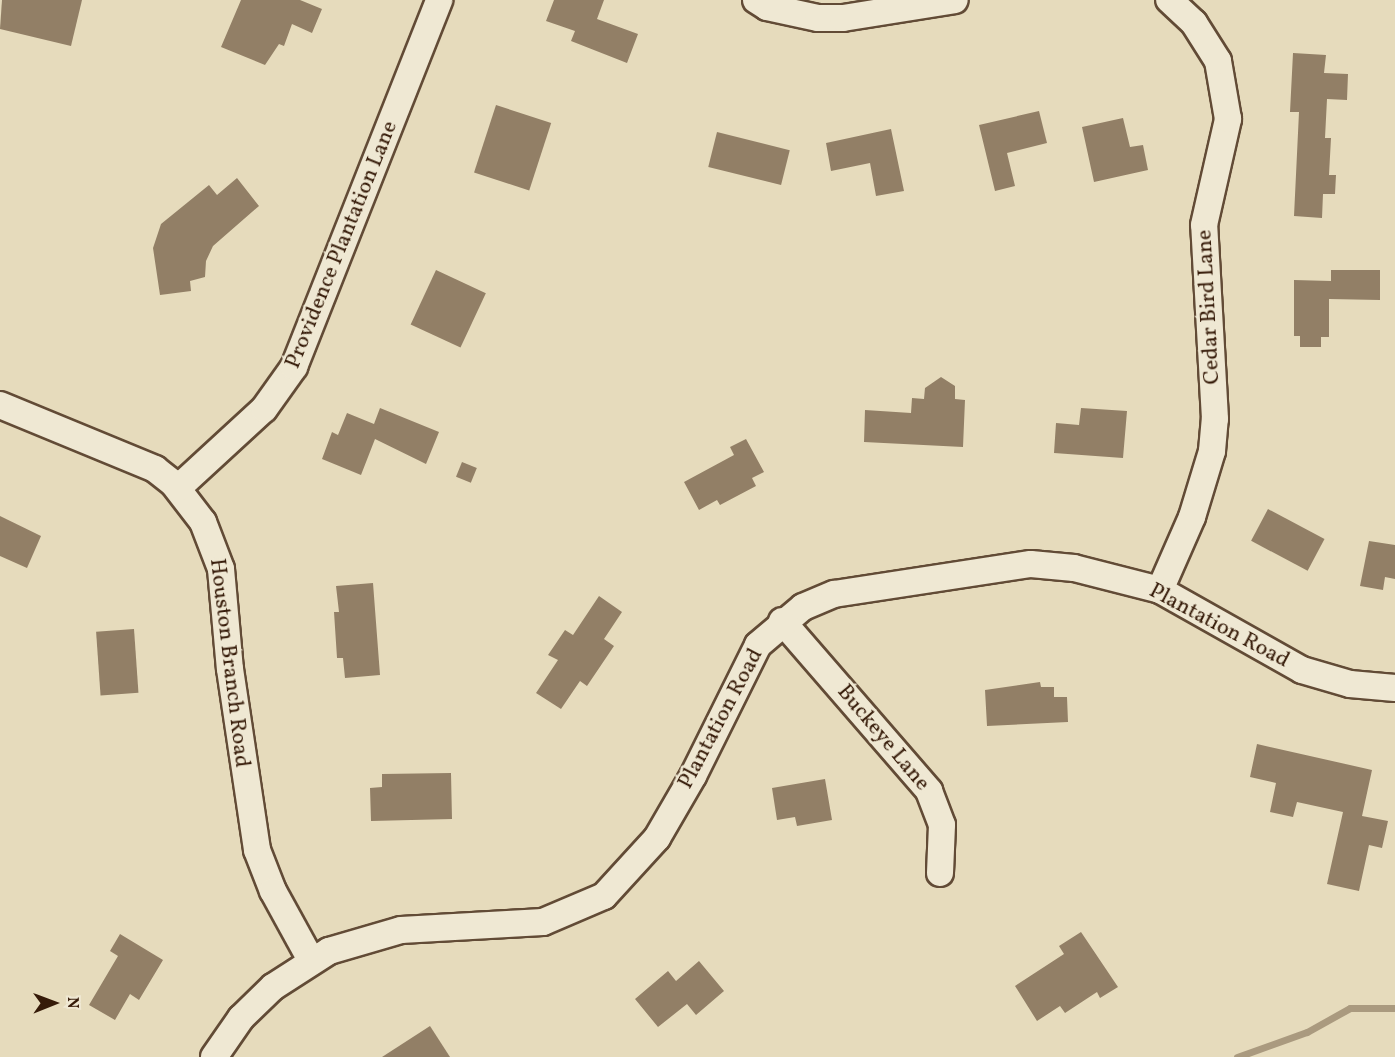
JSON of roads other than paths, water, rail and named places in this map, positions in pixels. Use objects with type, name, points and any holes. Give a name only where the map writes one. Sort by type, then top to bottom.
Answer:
[{"type":"street","name":"Providence Plantation Lane","points":[[178,488],[264,410],[294,367],[439,0]]},
{"type":"street","points":[[756,0],[767,7],[818,18],[843,18],[955,0]]},
{"type":"street","name":"Cedar Bird Lane","points":[[1160,590],[1192,517],[1212,451],[1215,419],[1203,225],[1227,119],[1218,61],[1194,23],[1169,0]]},
{"type":"street","name":"Houston Branch Road","points":[[0,405],[155,469],[178,488],[203,522],[221,569],[256,850],[273,891],[310,960]]},
{"type":"street","name":"Plantation Road","points":[[214,1057],[241,1018],[273,987],[310,960],[374,935],[401,930],[543,922],[604,896],[657,838],[693,776],[749,660],[782,621],[803,607],[856,588],[1031,564],[1108,574],[1160,590],[1302,670],[1350,684],[1395,688]]},
{"type":"street","name":"Buckeye Lane","points":[[782,621],[929,791],[942,825],[940,873]]},
{"type":"waterway","points":[[1237,1057],[1307,1032],[1350,1008],[1395,1008]]}]
